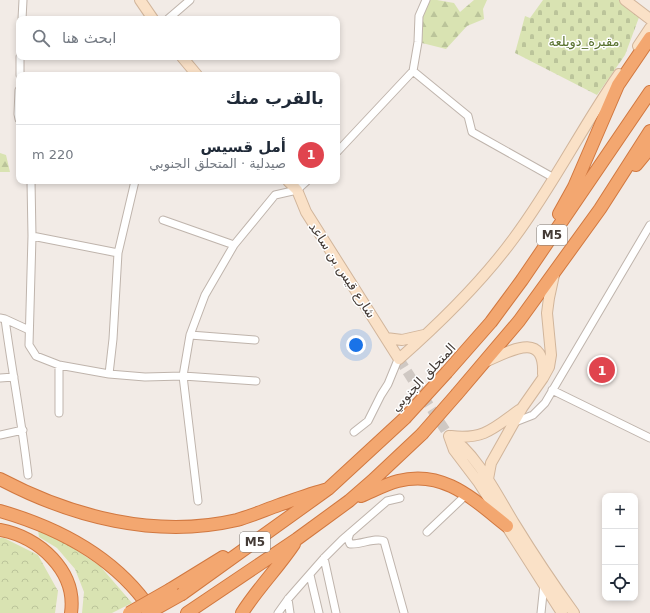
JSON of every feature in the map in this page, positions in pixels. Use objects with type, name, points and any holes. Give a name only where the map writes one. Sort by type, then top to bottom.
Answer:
[{"type":"highway","points":[[522,280],[574,187],[616,83],[650,38]]},
{"type":"highway","name":"المتحلق الجنوبي","points":[[148,613],[176,592],[235,556],[328,489],[404,418],[491,322],[522,280],[650,92]]},
{"type":"highway","name":"M5","points":[[190,611],[297,539],[349,501],[422,434],[519,321],[600,209],[650,131]]},
{"type":"highway","points":[[600,209],[650,148]]},
{"type":"highway","points":[[0,479],[43,499],[79,511],[119,521],[160,527],[194,527],[233,521],[328,489]]},
{"type":"highway","points":[[349,501],[391,483],[414,479],[427,479],[444,483],[467,494],[507,526]]},
{"type":"highway","points":[[0,511],[24,518],[52,529],[97,555],[131,584],[153,613]]},
{"type":"highway","points":[[0,530],[27,538],[43,549],[54,560],[64,574],[71,591],[71,613]]},
{"type":"highway","points":[[242,613],[249,601],[286,557],[297,539]]},
{"type":"highway","points":[[129,613],[176,592]]},
{"type":"main road","points":[[140,0],[151,16]]},
{"type":"main road","points":[[625,0],[650,19]]},
{"type":"main road","points":[[399,359],[477,285],[514,238],[616,83],[650,28]]},
{"type":"main road","points":[[184,60],[194,72]]},
{"type":"main road","name":"شارع قيس بن ساعد","points":[[291,184],[297,190],[306,212],[399,359]]},
{"type":"main road","points":[[488,479],[491,463],[522,408],[543,378],[551,361],[547,313],[548,298],[554,273]]},
{"type":"main road","points":[[386,338],[402,340],[426,335]]},
{"type":"main road","points":[[485,362],[518,347],[527,346],[536,350],[542,358],[544,366],[543,378]]},
{"type":"main road","points":[[449,436],[470,437],[484,434],[493,430],[522,408]]},
{"type":"main road","points":[[449,436],[463,446],[488,479],[545,572],[574,613]]},
{"type":"main road","points":[[449,436],[454,450],[479,483],[562,613]]},
{"type":"street","points":[[22,16],[23,0]]},
{"type":"street","points":[[171,16],[190,0]]},
{"type":"street","points":[[340,149],[413,72],[418,42],[419,16],[426,0]]},
{"type":"street","points":[[20,60],[20,72]]},
{"type":"street","points":[[413,72],[468,116],[472,132],[554,178]]},
{"type":"street","points":[[31,184],[32,236],[29,345],[36,356],[59,365],[109,374],[144,377],[183,376],[256,381]]},
{"type":"street","points":[[109,374],[113,340],[118,253],[134,184]]},
{"type":"street","points":[[198,501],[183,376],[190,335],[205,295],[234,245],[275,195],[297,190],[304,184]]},
{"type":"street","points":[[163,220],[234,245]]},
{"type":"street","points":[[515,422],[533,415],[545,403],[650,225]]},
{"type":"street","points":[[32,236],[118,253]]},
{"type":"street","points":[[3,318],[29,330]]},
{"type":"street","points":[[3,318],[23,430],[28,475]]},
{"type":"street","points":[[190,335],[255,340]]},
{"type":"street","points":[[354,432],[368,421],[388,384],[399,359]]},
{"type":"street","points":[[59,365],[59,413]]},
{"type":"street","points":[[0,378],[14,378]]},
{"type":"street","points":[[552,390],[650,438]]},
{"type":"street","points":[[0,435],[23,430]]},
{"type":"street","points":[[427,532],[467,494]]},
{"type":"street","points":[[278,613],[288,599],[324,558],[350,533],[388,501],[400,498]]},
{"type":"street","points":[[350,533],[348,539],[350,544],[359,544],[381,539],[384,541],[404,613]]},
{"type":"street","points":[[324,558],[336,613]]},
{"type":"street","points":[[310,575],[319,613]]},
{"type":"street","points":[[541,613],[544,584]]},
{"type":"street","points":[[288,599],[290,613]]},
{"type":"green space","points":[[426,0],[454,3],[460,12],[474,0],[487,0],[483,9],[484,19],[467,26],[446,49],[418,42],[419,16]]},
{"type":"green space","name":"مقبرة_دويلعة","points":[[543,0],[625,0],[641,12],[625,55],[597,95],[515,53],[525,16],[530,18]]},
{"type":"green space","points":[[0,153],[6,155],[10,172],[0,172]]},
{"type":"green space","points":[[38,530],[70,546],[100,566],[132,603],[112,613],[82,613],[84,592],[75,569],[57,548],[39,537]]},
{"type":"green space","points":[[0,538],[4,538],[38,555],[58,591],[55,613],[0,613]]},
{"type":"tunnel","points":[[399,359],[449,436]]},
{"type":"place","name":"أمل قسيس","points":[[602,370]]}]
